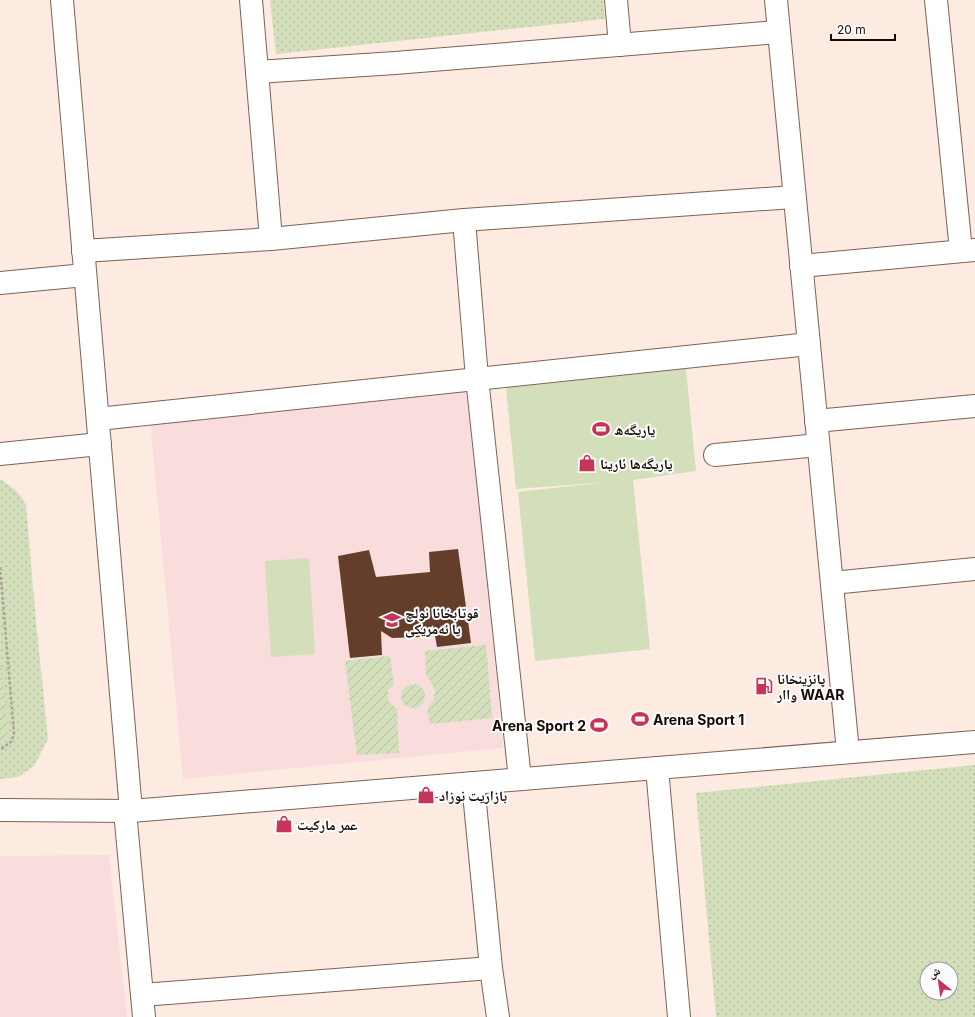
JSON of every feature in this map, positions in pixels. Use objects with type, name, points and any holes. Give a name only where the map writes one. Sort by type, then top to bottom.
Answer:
[{"type":"street","points":[[62,0],[98,419],[144,1017]]},
{"type":"street","points":[[251,0],[271,239]]},
{"type":"street","points":[[616,0],[620,45]]},
{"type":"street","points":[[776,0],[848,752]]},
{"type":"street","points":[[801,266],[968,250],[936,0]]},
{"type":"street","points":[[257,72],[778,32]]},
{"type":"street","points":[[83,251],[271,239],[464,220],[794,197]]},
{"type":"street","points":[[464,220],[478,378],[520,779]]},
{"type":"street","points":[[0,283],[86,275]]},
{"type":"street","points":[[98,419],[809,344]]},
{"type":"street","points":[[816,421],[975,406]]},
{"type":"street","points":[[0,454],[100,444]]},
{"type":"street","points":[[715,455],[818,444]]},
{"type":"street","points":[[832,583],[975,569]]},
{"type":"street","points":[[0,810],[128,811],[975,742]]},
{"type":"street","points":[[658,768],[679,1017]]},
{"type":"street","points":[[473,783],[491,968],[498,1017]]},
{"type":"street","points":[[142,995],[491,968]]},
{"type":"path","points":[[0,567],[14,734],[12,742],[0,750]]},
{"type":"shaded area","points":[[470,389],[503,748],[183,779],[150,419]]},
{"type":"shaded area","points":[[109,855],[127,1017],[0,1017],[0,856]]},
{"type":"green space","points":[[270,0],[603,0],[605,19],[276,54]]},
{"type":"green space","points":[[686,369],[696,471],[633,480],[650,649],[535,661],[518,492],[607,482],[516,489],[506,388]]},
{"type":"green space","points":[[0,479],[18,493],[26,505],[48,739],[34,766],[18,777],[0,779]]},
{"type":"green space","points":[[309,558],[315,654],[271,657],[265,561]]},
{"type":"green space","points":[[486,645],[492,718],[430,724],[427,709],[433,701],[435,691],[426,675],[425,651]]},
{"type":"green space","points":[[390,656],[394,685],[388,690],[388,699],[397,709],[399,753],[357,755],[345,661]]},
{"type":"green space","points":[[0,659],[9,729],[5,742],[0,741]]},
{"type":"green space","points":[[413,684],[422,687],[425,696],[422,705],[413,708],[404,705],[401,696],[404,687]]},
{"type":"green space","points":[[975,765],[975,1017],[716,1017],[696,793]]},
{"type":"building","points":[[458,549],[471,643],[437,647],[433,625],[421,637],[392,638],[381,631],[382,655],[350,658],[338,556],[369,550],[376,577],[430,572],[429,552]]},
{"type":"place","name":"یاریگه‌ه","points":[[601,429]]},
{"type":"place","name":"ياريگەها ئارينا","points":[[587,463]]},
{"type":"place","name":"قوتابخانا نولچ يا ئەمريكى","points":[[392,620]]},
{"type":"place","name":"پانزینخانا واار WAAR","points":[[764,686]]},
{"type":"place","name":"Arena Sport 1","points":[[640,719]]},
{"type":"place","name":"Arena Sport 2","points":[[599,725]]},
{"type":"place","name":"بازاريت نوزاد","points":[[426,795]]},
{"type":"place","name":"عمر ماركيت","points":[[284,824]]}]
